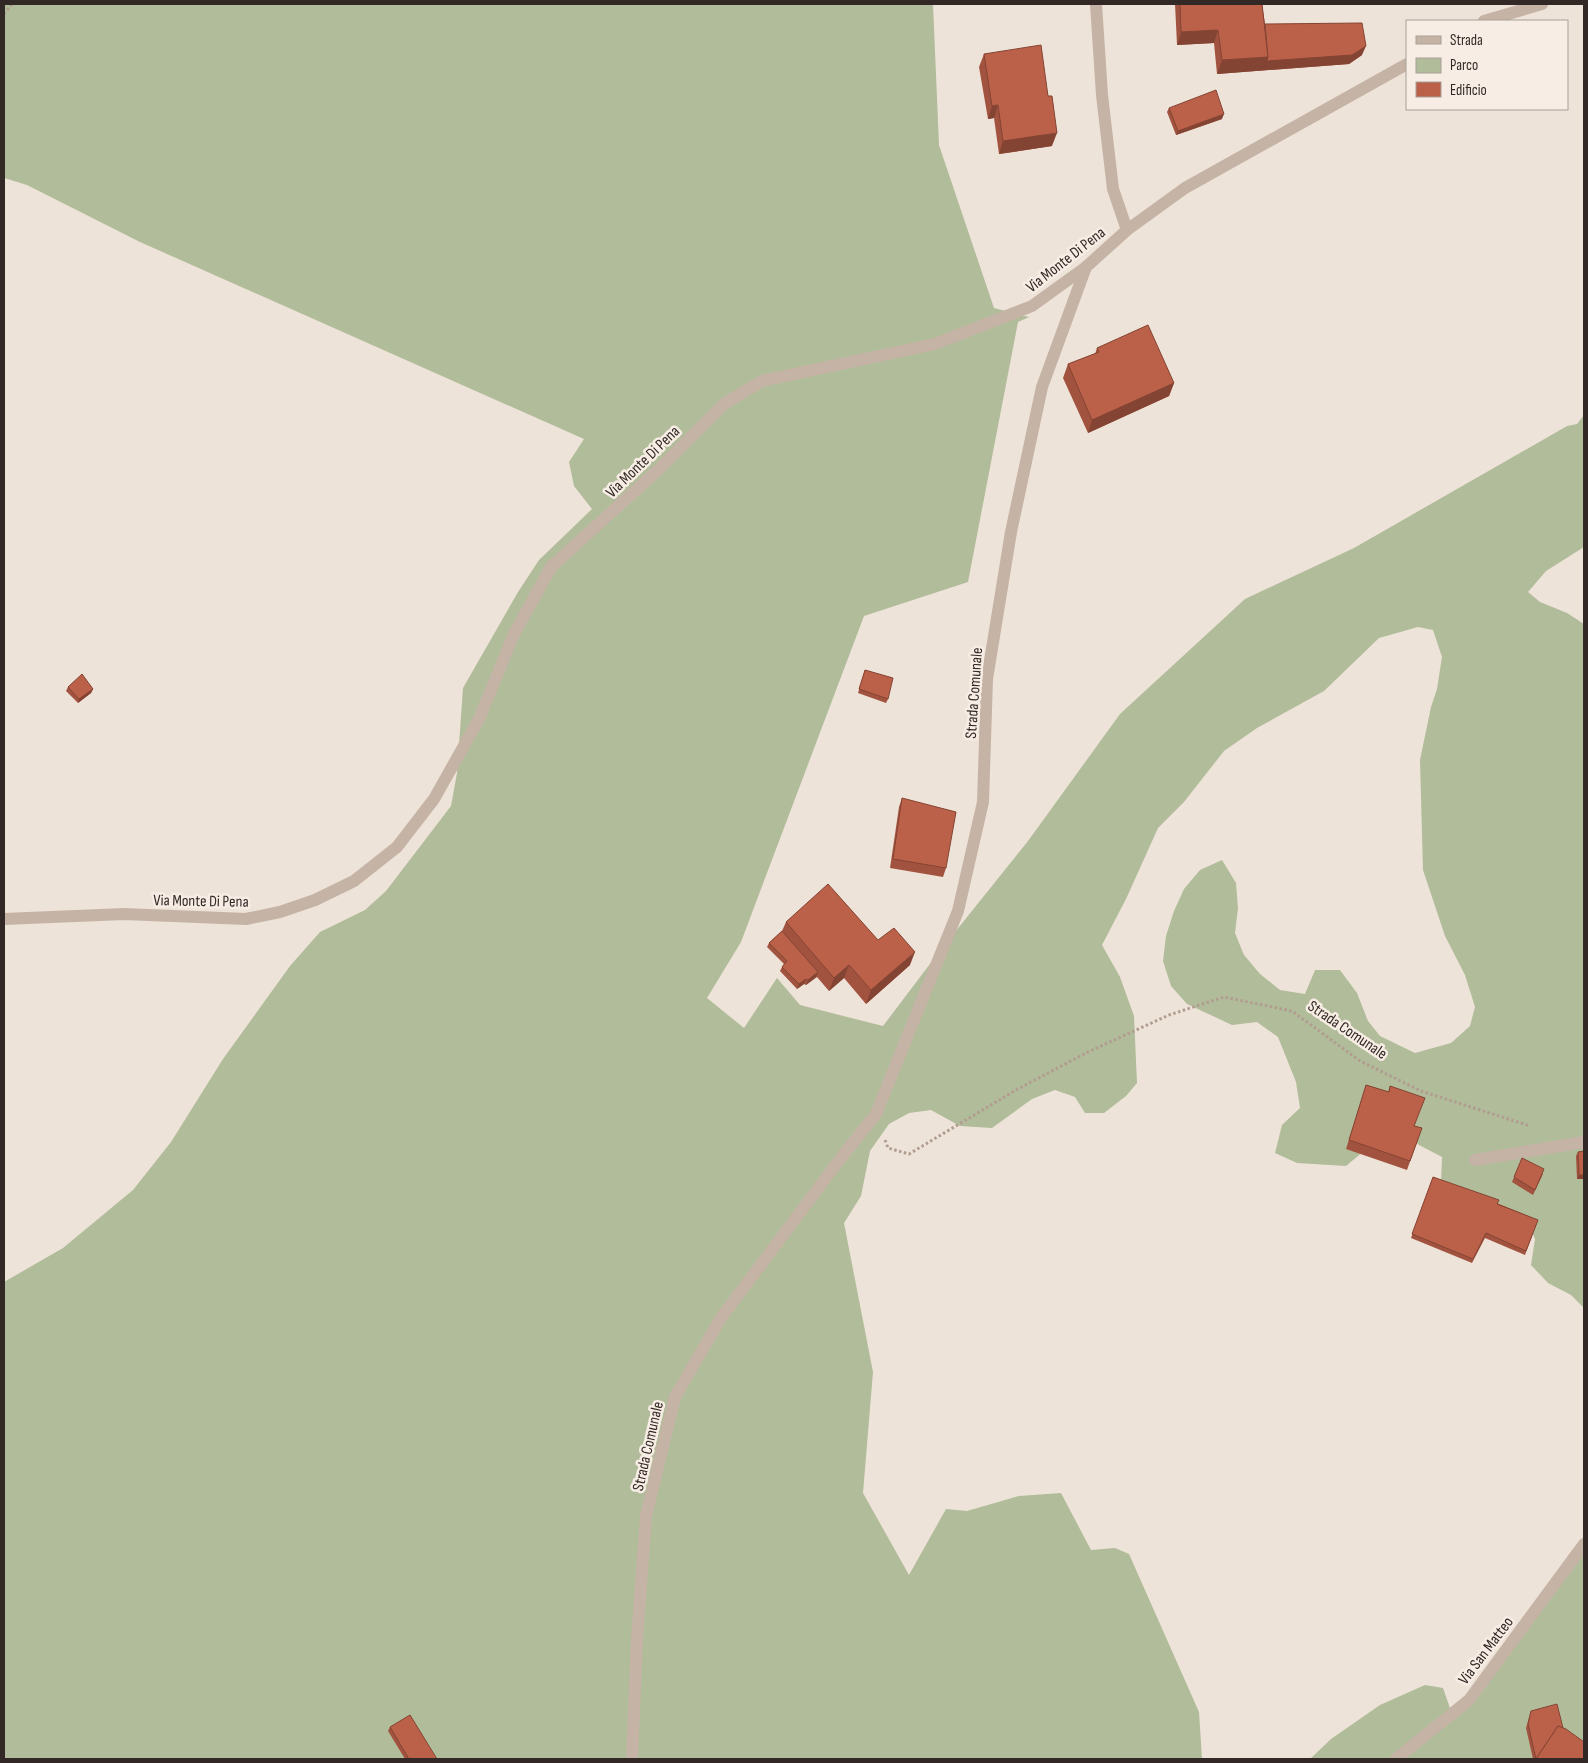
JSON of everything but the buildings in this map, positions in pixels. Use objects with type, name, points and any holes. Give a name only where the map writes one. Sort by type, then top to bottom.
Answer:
[{"type":"street","points":[[1096,4],[1102,95],[1113,189],[1127,230]]},
{"type":"street","points":[[1487,20],[1542,4]]},
{"type":"street","name":"Via Monte Di Pena","points":[[4,919],[124,914],[246,919],[280,912],[315,900],[354,881],[396,848],[434,799],[479,720],[514,634],[551,567],[658,470],[724,404],[762,381],[935,344],[1032,306],[1086,267],[1127,230],[1185,188],[1406,65]]},
{"type":"street","name":"Strada Comunale","points":[[632,1759],[637,1639],[646,1516],[675,1397],[722,1318],[840,1159],[876,1114],[958,911],[983,802],[987,679],[1011,532],[1042,387],[1086,267]]},
{"type":"street","points":[[1475,1160],[1584,1142]]},
{"type":"street","name":"Via San Matteo","points":[[1396,1759],[1469,1700],[1584,1544]]},
{"type":"path","points":[[4,14],[12,4]]},
{"type":"path","name":"Strada Comunale","points":[[876,1114],[888,1148],[909,1154],[1016,1090],[1088,1052],[1169,1015],[1224,997],[1292,1010],[1360,1061],[1421,1091],[1535,1128]]},
{"type":"green space","points":[[4,4],[933,4],[939,145],[994,308],[1029,317],[1018,322],[968,582],[864,616],[741,942],[707,998],[744,1028],[777,978],[800,1005],[883,1026],[939,952],[1028,841],[1120,714],[1245,599],[1354,548],[1567,426],[1577,424],[1584,415],[1584,547],[1546,571],[1528,592],[1540,602],[1567,613],[1584,624],[1584,1308],[1571,1295],[1548,1283],[1531,1265],[1535,1239],[1526,1217],[1441,1183],[1442,1157],[1419,1145],[1400,1127],[1365,1150],[1346,1166],[1297,1163],[1275,1153],[1282,1125],[1300,1108],[1296,1082],[1278,1037],[1257,1022],[1232,1025],[1187,1004],[1171,986],[1163,961],[1166,936],[1184,889],[1200,870],[1222,860],[1236,883],[1238,908],[1235,933],[1244,955],[1260,974],[1280,990],[1305,994],[1315,970],[1340,970],[1357,993],[1368,1021],[1380,1036],[1415,1053],[1451,1043],[1470,1026],[1475,1007],[1465,975],[1445,936],[1423,870],[1420,760],[1431,707],[1437,689],[1442,657],[1433,630],[1418,627],[1379,638],[1324,691],[1257,728],[1224,751],[1184,802],[1158,828],[1126,899],[1102,945],[1120,977],[1134,1016],[1137,1083],[1126,1096],[1104,1113],[1085,1113],[1075,1097],[1055,1090],[1032,1099],[992,1128],[960,1126],[931,1110],[909,1113],[889,1124],[870,1151],[861,1196],[844,1223],[873,1372],[863,1493],[909,1575],[946,1509],[967,1511],[1019,1496],[1061,1493],[1091,1550],[1115,1548],[1129,1554],[1199,1712],[1202,1759],[4,1759],[4,1282],[63,1248],[133,1190],[171,1142],[223,1059],[290,966],[320,932],[365,910],[386,891],[451,806],[457,773],[463,688],[518,592],[539,560],[592,509],[574,486],[569,462],[584,439],[140,242],[27,185],[4,178]]},
{"type":"green space","points":[[1584,1538],[1584,1759],[1310,1759],[1331,1739],[1380,1705],[1425,1685],[1443,1688],[1452,1714],[1551,1596]]}]
